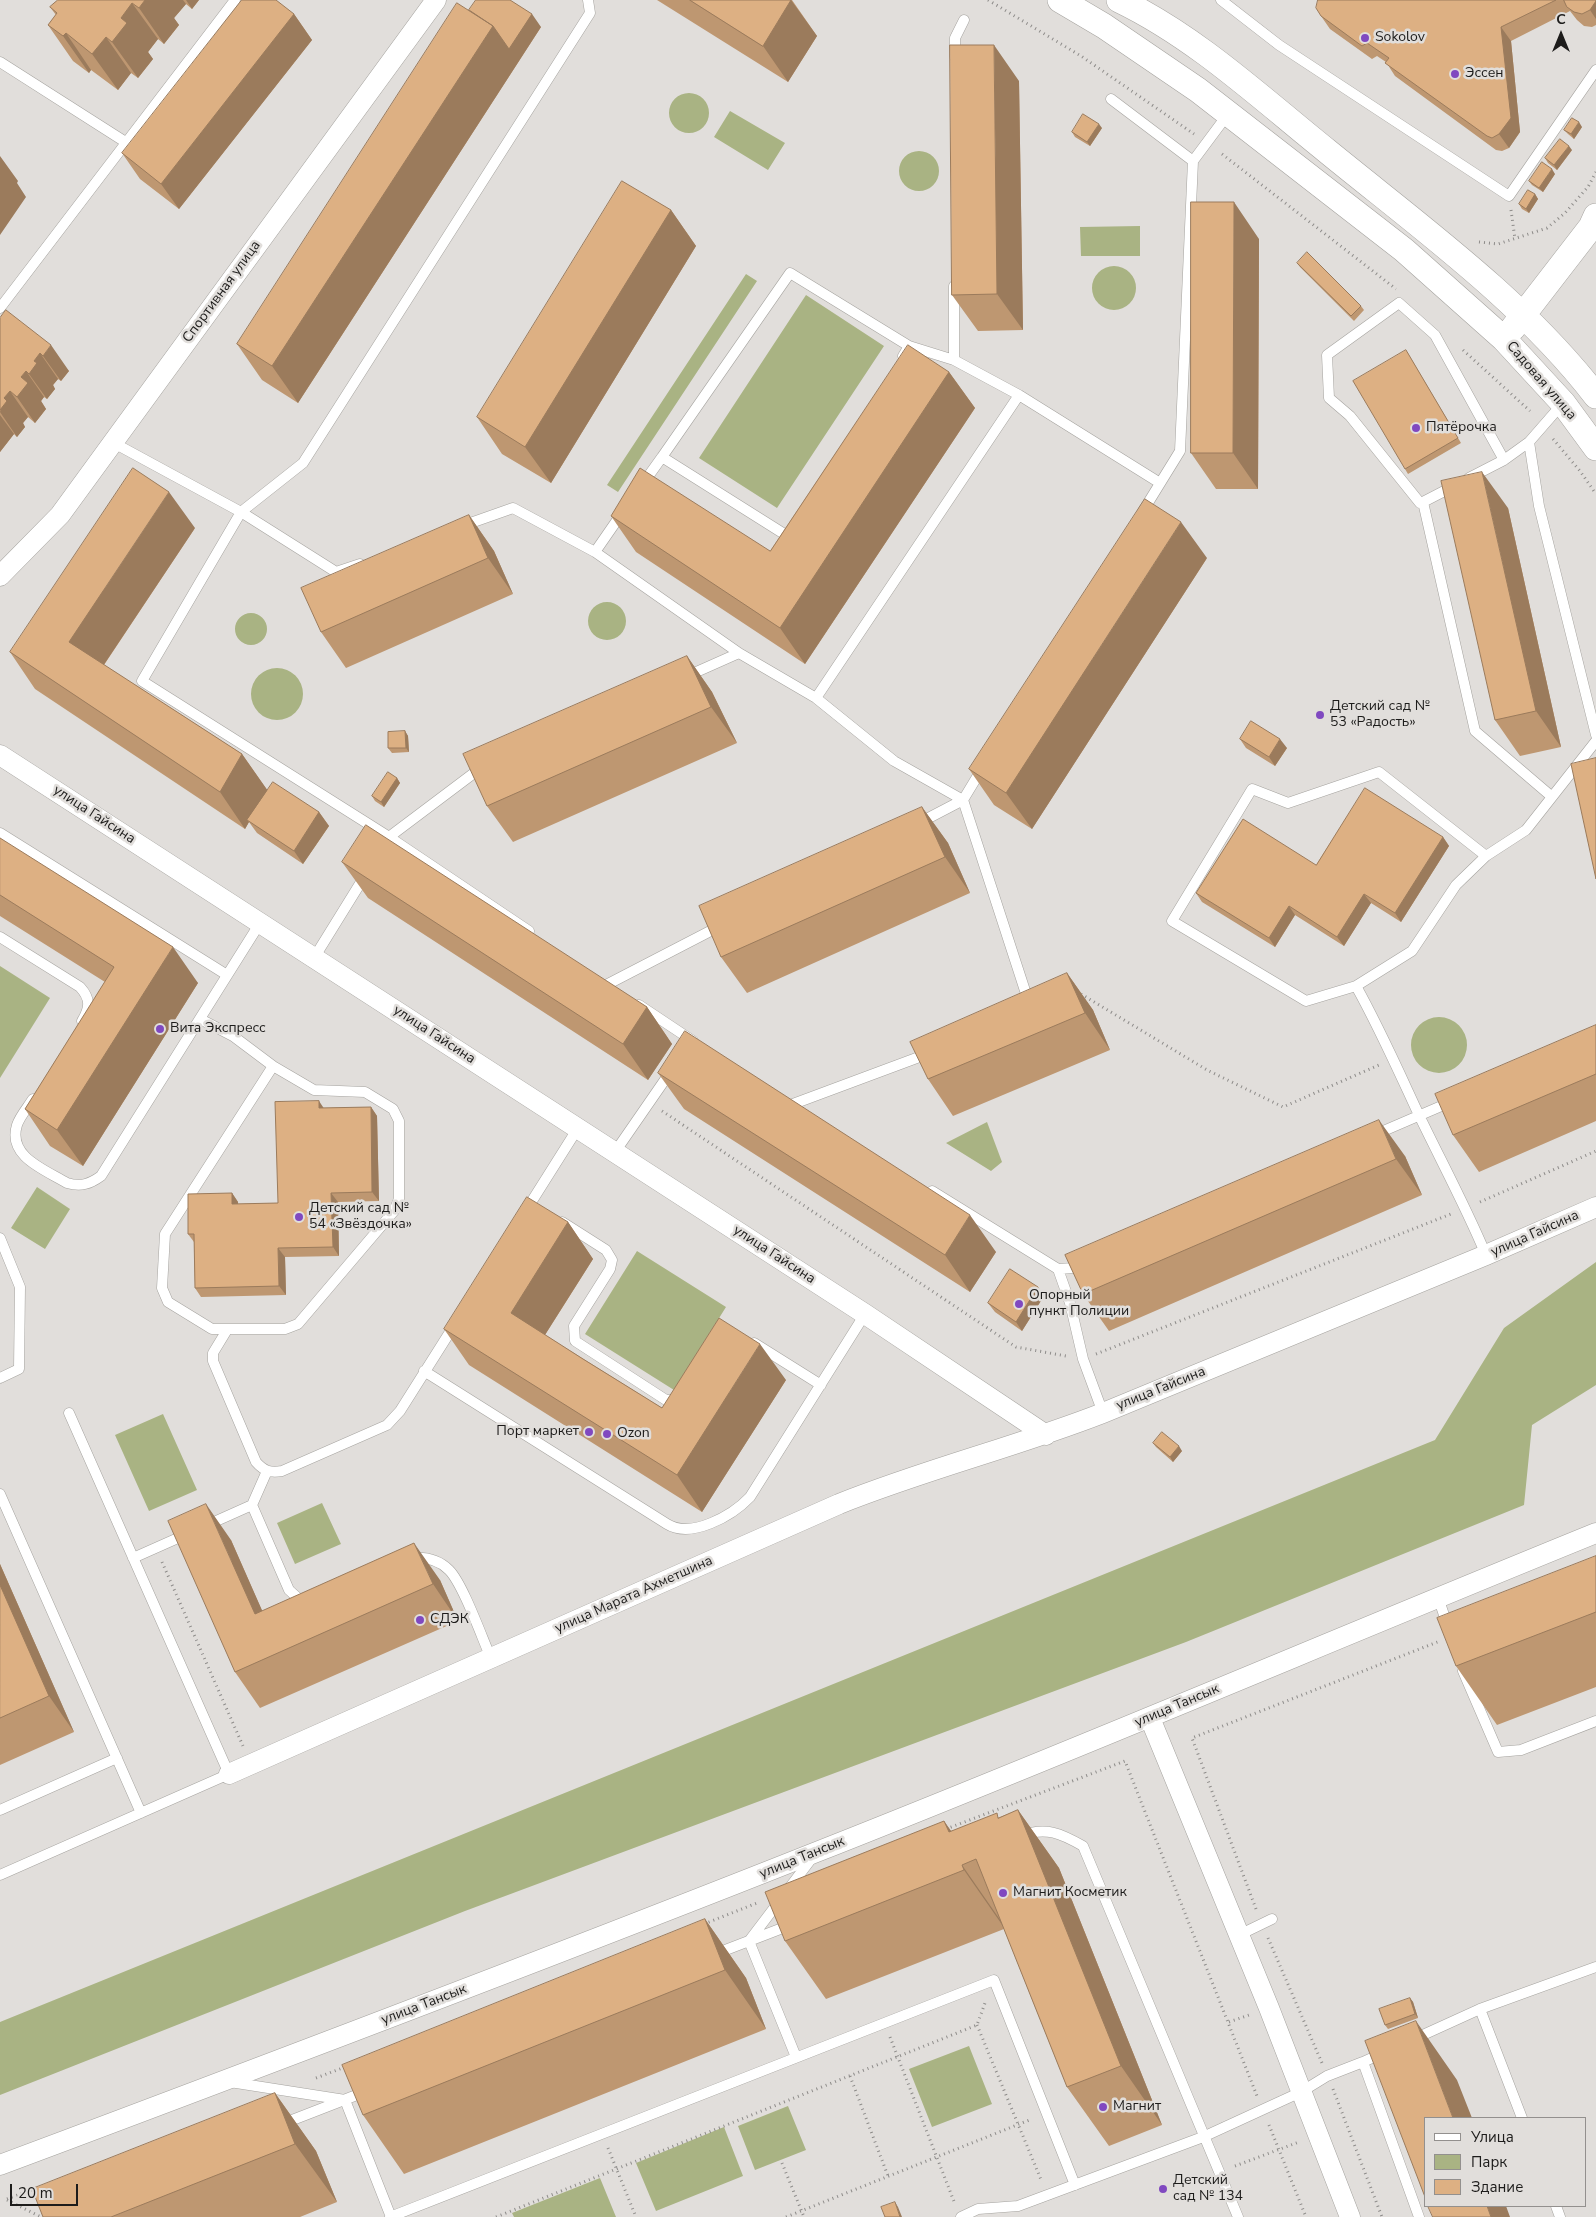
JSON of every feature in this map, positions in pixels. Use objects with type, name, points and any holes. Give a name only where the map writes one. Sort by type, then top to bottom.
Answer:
[{"type":"street","name":"Спортивная улица","points":[[0,576],[54,522],[436,0]]},
{"type":"street","name":"Садовая улица","points":[[1060,0],[1104,26],[1228,114],[1365,218],[1504,339],[1563,404],[1596,448]]},
{"type":"street","points":[[1119,0],[1146,6],[1422,228],[1524,315],[1596,396]]},
{"type":"street","points":[[1504,339],[1591,227],[1596,216]]},
{"type":"street","name":"улица Гайсина","points":[[0,755],[866,1314],[1046,1435],[1486,1255],[1596,1207]]},
{"type":"street","name":"улица Марата Ахметшина","points":[[229,1774],[861,1495],[954,1462],[1046,1435]]},
{"type":"street","name":"улица Тансык","points":[[0,2164],[227,2082],[815,1853],[1150,1718],[1596,1533]]},
{"type":"street","points":[[1150,1718],[1239,1935],[1350,2217]]},
{"type":"lane","points":[[0,308],[235,0]]},
{"type":"lane","points":[[535,935],[389,837],[142,681],[241,512],[303,463],[590,13],[588,0]]},
{"type":"lane","points":[[1221,0],[1279,45],[1509,196],[1596,70]]},
{"type":"lane","points":[[955,70],[955,38],[964,20]]},
{"type":"lane","points":[[0,62],[127,143]]},
{"type":"lane","points":[[1111,99],[1193,161]]},
{"type":"lane","points":[[1139,516],[1180,451],[1193,161],[1228,114]]},
{"type":"lane","points":[[954,270],[954,360]]},
{"type":"lane","points":[[595,552],[790,272],[909,346],[954,360],[1020,395],[1160,483]]},
{"type":"lane","points":[[1504,460],[1435,335],[1399,303],[1327,355],[1328,398],[1350,416],[1420,504],[1504,460],[1529,442],[1563,404]]},
{"type":"lane","points":[[899,362],[909,346]]},
{"type":"lane","points":[[816,698],[1020,395]]},
{"type":"lane","points":[[112,442],[241,512],[336,572],[373,559]]},
{"type":"lane","points":[[1529,442],[1539,506],[1596,735]]},
{"type":"lane","points":[[662,457],[789,537],[799,520]]},
{"type":"lane","points":[[1423,502],[1475,731],[1551,796]]},
{"type":"lane","points":[[448,532],[513,508],[595,552],[739,653],[816,698],[894,761],[963,800],[1033,1015]]},
{"type":"lane","points":[[676,681],[739,653]]},
{"type":"lane","points":[[1486,856],[1379,772],[1288,803],[1252,789],[1172,921],[1306,1001],[1356,986],[1412,951],[1456,885],[1486,856],[1526,830],[1596,741]]},
{"type":"lane","points":[[911,827],[963,800],[989,758]]},
{"type":"lane","points":[[314,958],[389,837],[478,769],[496,761]]},
{"type":"lane","points":[[0,832],[227,975]]},
{"type":"lane","points":[[608,984],[730,921]]},
{"type":"lane","points":[[37,1092],[17,1123],[15,1140],[20,1154],[67,1183],[76,1186],[92,1182],[100,1176],[260,923]]},
{"type":"lane","points":[[0,937],[80,988],[86,994],[89,1006],[77,1028]]},
{"type":"lane","points":[[1356,986],[1382,1031],[1393,1060],[1466,1208],[1486,1255]]},
{"type":"lane","points":[[631,1000],[693,1045]]},
{"type":"lane","points":[[200,1019],[233,1036],[273,1066],[314,1090],[368,1093],[393,1109],[399,1121],[399,1199],[394,1211],[298,1324],[285,1328],[227,1330],[206,1326],[165,1298],[162,1288],[163,1241],[167,1231],[273,1066]]},
{"type":"lane","points":[[793,1104],[941,1049]]},
{"type":"lane","points":[[615,1152],[676,1064]]},
{"type":"lane","points":[[1365,1140],[1464,1096]]},
{"type":"lane","points":[[520,1220],[535,1205],[578,1128]]},
{"type":"lane","points":[[925,1187],[1058,1269],[1074,1268],[1092,1260]]},
{"type":"lane","points":[[556,1218],[606,1250],[612,1260],[610,1269],[574,1326],[575,1341],[666,1400],[677,1401],[687,1397]]},
{"type":"lane","points":[[0,1238],[20,1288],[19,1369],[0,1378]]},
{"type":"lane","points":[[1058,1269],[1070,1303],[1083,1359],[1103,1413]]},
{"type":"lane","points":[[227,1330],[213,1353],[213,1361],[256,1462],[267,1471],[282,1472],[381,1429],[396,1416],[462,1312]]},
{"type":"lane","points":[[424,1372],[667,1524],[685,1530],[696,1528],[728,1514],[750,1497],[866,1314]]},
{"type":"lane","points":[[744,1337],[821,1385]]},
{"type":"lane","points":[[0,1875],[229,1774],[69,1413]]},
{"type":"lane","points":[[133,1558],[252,1505],[267,1471]]},
{"type":"lane","points":[[0,1494],[141,1813]]},
{"type":"lane","points":[[252,1505],[289,1590],[299,1599],[318,1599]]},
{"type":"lane","points":[[404,1561],[424,1558],[440,1563],[448,1569],[455,1577],[491,1658]]},
{"type":"lane","points":[[1438,1597],[1452,1636]]},
{"type":"lane","points":[[1464,1665],[1498,1752],[1521,1750],[1596,1721]]},
{"type":"lane","points":[[0,1810],[117,1758]]},
{"type":"lane","points":[[1013,1839],[1031,1832],[1059,1832],[1084,1846],[1238,2217]]},
{"type":"lane","points":[[749,1941],[815,1853]]},
{"type":"lane","points":[[1239,1935],[1263,1926],[1272,1919]]},
{"type":"lane","points":[[703,1959],[804,1920]]},
{"type":"lane","points":[[749,1941],[796,2056]]},
{"type":"lane","points":[[1408,2042],[1480,2009],[1596,1967]]},
{"type":"lane","points":[[345,2100],[391,2217],[796,2056],[994,1980],[1075,2184]]},
{"type":"lane","points":[[1480,2009],[1522,2117]]},
{"type":"lane","points":[[960,2217],[978,2209],[1018,2206],[1204,2137],[1301,2092],[1328,2076],[1390,2050]]},
{"type":"lane","points":[[1363,2062],[1419,2217]]},
{"type":"lane","points":[[227,2082],[345,2100]]},
{"type":"lane","points":[[272,2128],[382,2085]]},
{"type":"path","points":[[988,0],[1081,56],[1194,134]]},
{"type":"path","points":[[1222,154],[1381,275]]},
{"type":"path","points":[[1477,241],[1483,244],[1498,244],[1547,228],[1565,213],[1588,187],[1596,172]]},
{"type":"path","points":[[1509,196],[1515,239]]},
{"type":"path","points":[[1549,435],[1580,471],[1596,494]]},
{"type":"path","points":[[1073,990],[1207,1070],[1283,1107],[1393,1060]]},
{"type":"path","points":[[649,1102],[1016,1347],[1083,1359],[1466,1208],[1596,1151]]},
{"type":"path","points":[[156,1548],[252,1764]]},
{"type":"path","points":[[1382,2217],[1328,2076],[1263,1926],[1192,1738],[1452,1636]]},
{"type":"path","points":[[943,1830],[1125,1761],[1306,2217]]},
{"type":"path","points":[[703,1925],[786,1892]]},
{"type":"path","points":[[994,1980],[977,2025],[1047,2195]]},
{"type":"path","points":[[1229,2022],[1252,2014]]},
{"type":"path","points":[[884,2023],[960,2217]]},
{"type":"path","points":[[496,2217],[977,2025]]},
{"type":"path","points":[[286,2090],[351,2065]]},
{"type":"path","points":[[850,2076],[888,2176]]},
{"type":"path","points":[[786,2217],[1047,2113]]},
{"type":"path","points":[[602,2133],[636,2217]]},
{"type":"path","points":[[1219,2173],[1304,2140]]},
{"type":"path","points":[[782,2163],[804,2217]]},
{"type":"path","points":[[41,2217],[7,2200],[44,2185]]},
{"type":"green space","points":[[693,93],[700,96],[706,102],[709,113],[708,121],[700,130],[693,133],[685,133],[678,130],[670,121],[669,109],[672,102],[681,94]]},
{"type":"green space","points":[[730,111],[785,143],[768,170],[714,137]]},
{"type":"green space","points":[[915,151],[923,151],[930,154],[936,160],[939,171],[936,182],[930,188],[923,191],[915,191],[908,188],[902,182],[899,175],[899,167],[902,160],[908,154]]},
{"type":"green space","points":[[1140,226],[1140,256],[1081,256],[1080,227]]},
{"type":"green space","points":[[1114,266],[1126,270],[1132,276],[1136,288],[1132,300],[1126,306],[1114,310],[1102,306],[1096,300],[1092,288],[1096,276],[1102,270]]},
{"type":"green space","points":[[746,274],[757,281],[618,492],[607,485]]},
{"type":"green space","points":[[806,295],[884,346],[777,508],[699,458]]},
{"type":"green space","points":[[607,602],[621,607],[626,621],[621,635],[607,640],[593,635],[588,621],[593,607]]},
{"type":"green space","points":[[251,613],[263,617],[267,629],[263,641],[251,645],[239,641],[235,629],[239,617]]},
{"type":"green space","points":[[277,668],[287,670],[295,676],[301,684],[303,694],[301,704],[295,712],[287,718],[277,720],[267,718],[259,712],[253,704],[251,694],[253,684],[259,676],[267,670]]},
{"type":"green space","points":[[0,966],[50,998],[0,1078]]},
{"type":"green space","points":[[1439,1017],[1450,1019],[1459,1025],[1465,1034],[1467,1045],[1465,1056],[1459,1065],[1450,1071],[1439,1073],[1428,1071],[1419,1065],[1413,1056],[1411,1045],[1413,1034],[1419,1025],[1428,1019]]},
{"type":"green space","points":[[987,1122],[1002,1162],[991,1171],[946,1143]]},
{"type":"green space","points":[[37,1187],[70,1209],[45,1249],[11,1228]]},
{"type":"green space","points":[[637,1251],[726,1307],[674,1390],[585,1334]]},
{"type":"green space","points":[[1596,1262],[1596,1385],[1532,1425],[1524,1505],[1186,1642],[465,1911],[0,2095],[0,2022],[1435,1440],[1504,1328]]},
{"type":"green space","points":[[163,1414],[197,1490],[149,1511],[115,1435]]},
{"type":"green space","points":[[322,1503],[341,1544],[295,1564],[277,1523]]},
{"type":"green space","points":[[969,2046],[992,2104],[932,2127],[909,2069]]},
{"type":"green space","points":[[788,2106],[806,2150],[755,2170],[738,2126]]},
{"type":"green space","points":[[724,2127],[743,2176],[656,2211],[636,2163]]},
{"type":"green space","points":[[600,2178],[616,2217],[514,2217],[512,2213]]},
{"type":"building","points":[[58,0],[145,0],[139,8],[132,3],[121,18],[127,23],[112,42],[106,37],[92,54],[66,33],[63,36],[48,25],[57,13],[50,7]]},
{"type":"building","points":[[242,0],[276,0],[294,14],[161,184],[122,153]]},
{"type":"building","points":[[476,0],[510,0],[532,14],[509,49],[493,26],[469,10]]},
{"type":"building","points":[[690,0],[791,0],[763,46]]},
{"type":"building","name":"Эссен","points":[[1318,0],[1556,0],[1501,27],[1511,118],[1499,134],[1492,138],[1385,63],[1389,58],[1367,43],[1362,46],[1321,16],[1316,8]]},
{"type":"building","points":[[1564,0],[1596,1],[1590,10],[1582,14],[1574,12],[1567,7]]},
{"type":"building","points":[[457,3],[493,26],[272,366],[237,344]]},
{"type":"building","points":[[950,45],[994,45],[997,294],[952,295]]},
{"type":"building","points":[[1083,114],[1099,124],[1087,142],[1072,132]]},
{"type":"building","points":[[1572,118],[1579,122],[1571,134],[1564,130]]},
{"type":"building","points":[[1560,139],[1569,146],[1554,165],[1545,158]]},
{"type":"building","points":[[1542,162],[1552,169],[1539,188],[1529,181]]},
{"type":"building","points":[[622,181],[671,210],[525,447],[477,417]]},
{"type":"building","points":[[1528,190],[1535,194],[1526,209],[1519,204]]},
{"type":"building","points":[[1191,202],[1234,202],[1233,453],[1191,453]]},
{"type":"building","points":[[1307,252],[1361,306],[1351,316],[1297,263]]},
{"type":"building","points":[[6,310],[51,345],[43,356],[40,353],[34,361],[37,363],[29,374],[26,371],[21,377],[28,383],[17,397],[10,391],[4,398],[7,401],[0,410],[0,318]]},
{"type":"building","points":[[908,345],[949,372],[780,628],[611,516],[640,468],[770,551]]},
{"type":"building","points":[[1406,350],[1458,438],[1405,469],[1353,381]]},
{"type":"building","points":[[133,468],[169,492],[69,642],[242,754],[220,792],[10,652]]},
{"type":"building","points":[[1482,472],[1536,711],[1495,720],[1441,481]]},
{"type":"building","points":[[1145,499],[1181,522],[1006,793],[969,769]]},
{"type":"building","points":[[469,515],[488,558],[321,632],[301,588]]},
{"type":"building","points":[[687,656],[711,707],[487,806],[463,754]]},
{"type":"building","points":[[1251,721],[1280,739],[1269,757],[1240,739]]},
{"type":"building","points":[[405,731],[406,748],[388,748],[388,732]]},
{"type":"building","points":[[1596,758],[1596,879],[1571,764]]},
{"type":"building","points":[[388,772],[397,778],[381,802],[372,796]]},
{"type":"building","points":[[273,782],[319,812],[294,851],[247,820]]},
{"type":"building","points":[[1365,788],[1443,837],[1395,913],[1364,894],[1337,937],[1289,906],[1269,938],[1196,893],[1243,819],[1316,865]]},
{"type":"building","points":[[922,807],[945,857],[721,957],[699,906]]},
{"type":"building","points":[[366,825],[647,1007],[623,1044],[342,862]]},
{"type":"building","points":[[0,838],[173,947],[57,1130],[25,1109],[114,967],[0,895]]},
{"type":"building","points":[[1067,973],[1085,1013],[928,1079],[910,1042]]},
{"type":"building","points":[[1596,1025],[1596,1074],[1453,1135],[1435,1094]]},
{"type":"building","points":[[685,1031],[970,1215],[945,1255],[658,1073]]},
{"type":"building","points":[[319,1101],[319,1108],[371,1107],[372,1192],[331,1193],[333,1247],[278,1248],[279,1286],[195,1288],[194,1234],[188,1234],[188,1194],[232,1193],[232,1204],[278,1203],[275,1102]]},
{"type":"building","points":[[1379,1120],[1396,1159],[1083,1294],[1065,1255]]},
{"type":"building","points":[[527,1197],[568,1222],[511,1313],[583,1359],[662,1408],[719,1318],[760,1344],[677,1475],[444,1329]]},
{"type":"building","name":"Опорный пункт Полиции","points":[[1010,1269],[1038,1287],[1016,1322],[988,1303]]},
{"type":"building","points":[[1162,1432],[1179,1446],[1170,1457],[1153,1443]]},
{"type":"building","points":[[206,1504],[255,1614],[414,1543],[433,1584],[235,1672],[168,1521]]},
{"type":"building","points":[[1596,1556],[1596,1612],[1456,1666],[1437,1618]]},
{"type":"building","points":[[0,1585],[49,1696],[0,1718]]},
{"type":"building","points":[[1018,1810],[1121,2066],[1067,2087],[976,1859],[962,1865],[964,1870],[785,1941],[765,1892],[944,1821],[949,1832],[997,1813],[998,1818]]},
{"type":"building","points":[[705,1919],[725,1970],[363,2115],[342,2065]]},
{"type":"building","points":[[1410,1998],[1415,2014],[1385,2025],[1379,2009]]},
{"type":"building","points":[[1416,2021],[1453,2117],[1424,2117],[1424,2194],[1365,2041]]},
{"type":"building","points":[[275,2093],[295,2144],[111,2217],[43,2217],[32,2189]]},
{"type":"building","points":[[895,2202],[900,2217],[885,2217],[881,2207]]},
{"type":"building","points":[[1428,2207],[1487,2207],[1491,2217],[1433,2217]]},
{"type":"place","name":"Sokolov","points":[[1365,38]]},
{"type":"place","name":"Эссен","points":[[1455,74]]},
{"type":"place","name":"Пятёрочка","points":[[1416,428]]},
{"type":"place","name":"Детский сад № 53 «Радость»","points":[[1320,715]]},
{"type":"place","name":"Вита Экспресс","points":[[160,1029]]},
{"type":"place","name":"Детский сад № 54 «Звёздочка»","points":[[299,1217]]},
{"type":"place","name":"Опорный пункт Полиции","points":[[1019,1304]]},
{"type":"place","name":"Порт маркет","points":[[589,1432]]},
{"type":"place","name":"Ozon","points":[[607,1434]]},
{"type":"place","name":"СДЭК","points":[[420,1620]]},
{"type":"place","name":"Магнит Косметик","points":[[1003,1893]]},
{"type":"place","name":"Магнит","points":[[1103,2107]]},
{"type":"place","name":"Детский сад № 134","points":[[1163,2189]]}]
